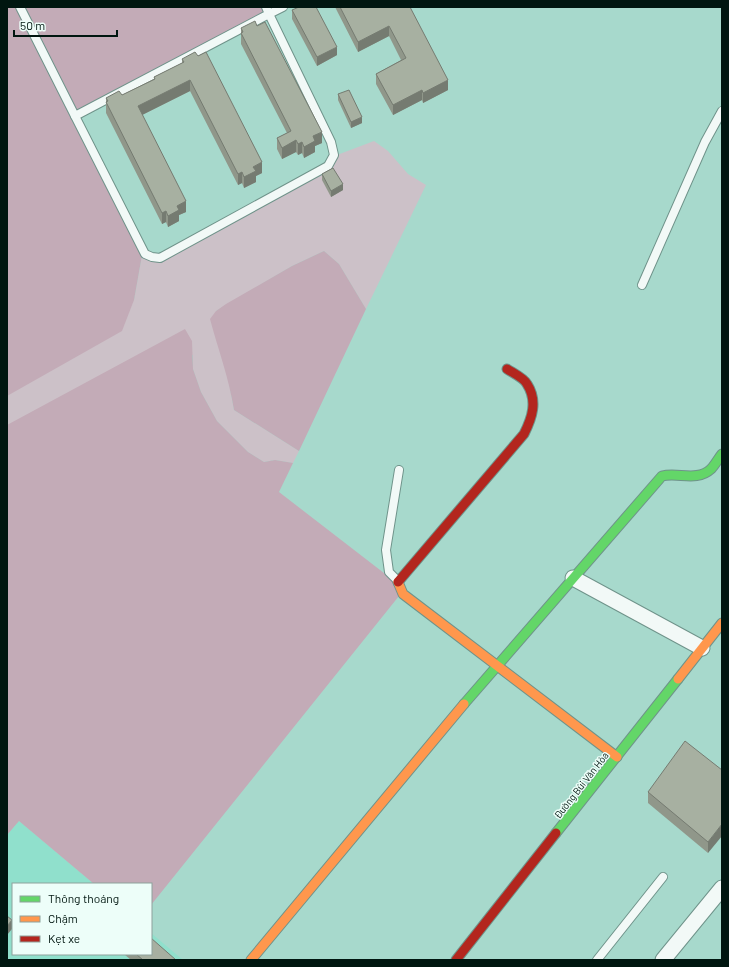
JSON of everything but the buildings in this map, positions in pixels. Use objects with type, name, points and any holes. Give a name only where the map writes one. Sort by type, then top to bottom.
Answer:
[{"type":"street","points":[[507,369],[527,383],[534,403],[532,418],[524,434],[398,580],[399,587],[403,594],[617,757]]},
{"type":"street","points":[[251,960],[497,665],[553,603],[662,476],[671,473],[692,477],[703,475],[711,469],[722,454]]},
{"type":"street","points":[[573,578],[702,648]]},
{"type":"street","name":"Đường Bùi Văn Hòa","points":[[456,960],[722,623]]},
{"type":"street","points":[[663,960],[719,897]]},
{"type":"lane","points":[[20,7],[145,254],[160,258],[328,166],[334,155],[331,142],[267,10]]},
{"type":"lane","points":[[75,116],[267,10],[283,7]]},
{"type":"lane","points":[[642,285],[704,142],[722,111]]},
{"type":"lane","points":[[398,580],[389,572],[386,550],[399,470]]},
{"type":"lane","points":[[597,960],[663,877]]},
{"type":"shaded area","points":[[7,7],[16,7],[142,255],[134,300],[122,331],[7,396]]},
{"type":"shaded area","points":[[23,7],[262,7],[265,12],[76,112]]},
{"type":"shaded area","points":[[374,141],[388,151],[408,174],[426,185],[366,309],[339,264],[324,251],[292,266],[216,311],[234,410],[299,451],[293,463],[275,460],[264,462],[248,452],[217,421],[201,392],[193,369],[193,355],[7,425],[7,396],[134,300],[142,255],[150,259],[330,168],[337,155]]},
{"type":"shaded area","points":[[324,251],[339,264],[366,309],[299,451],[234,410],[210,319],[216,311],[226,304],[292,266]]},
{"type":"shaded area","points":[[185,329],[192,341],[193,369],[201,392],[217,421],[248,452],[264,462],[275,460],[293,463],[279,492],[393,580],[399,596],[152,904],[152,883],[93,883],[19,821],[7,835],[7,425]]},
{"type":"shaded area","points":[[19,821],[93,883],[12,883],[12,955],[152,955],[152,934],[183,960],[7,960],[7,835]]},
{"type":"traffic: fast","points":[[464,704],[662,476],[694,476],[706,473],[714,466],[722,454]]},
{"type":"traffic: fast","points":[[556,833],[678,679]]},
{"type":"traffic: slow","points":[[398,582],[403,594],[617,757]]},
{"type":"traffic: slow","points":[[678,679],[722,623]]},
{"type":"traffic: slow","points":[[251,960],[464,704]]},
{"type":"traffic: jam","points":[[398,582],[524,434],[533,409],[532,397],[526,382],[507,369]]},
{"type":"traffic: jam","points":[[456,960],[556,833]]}]
